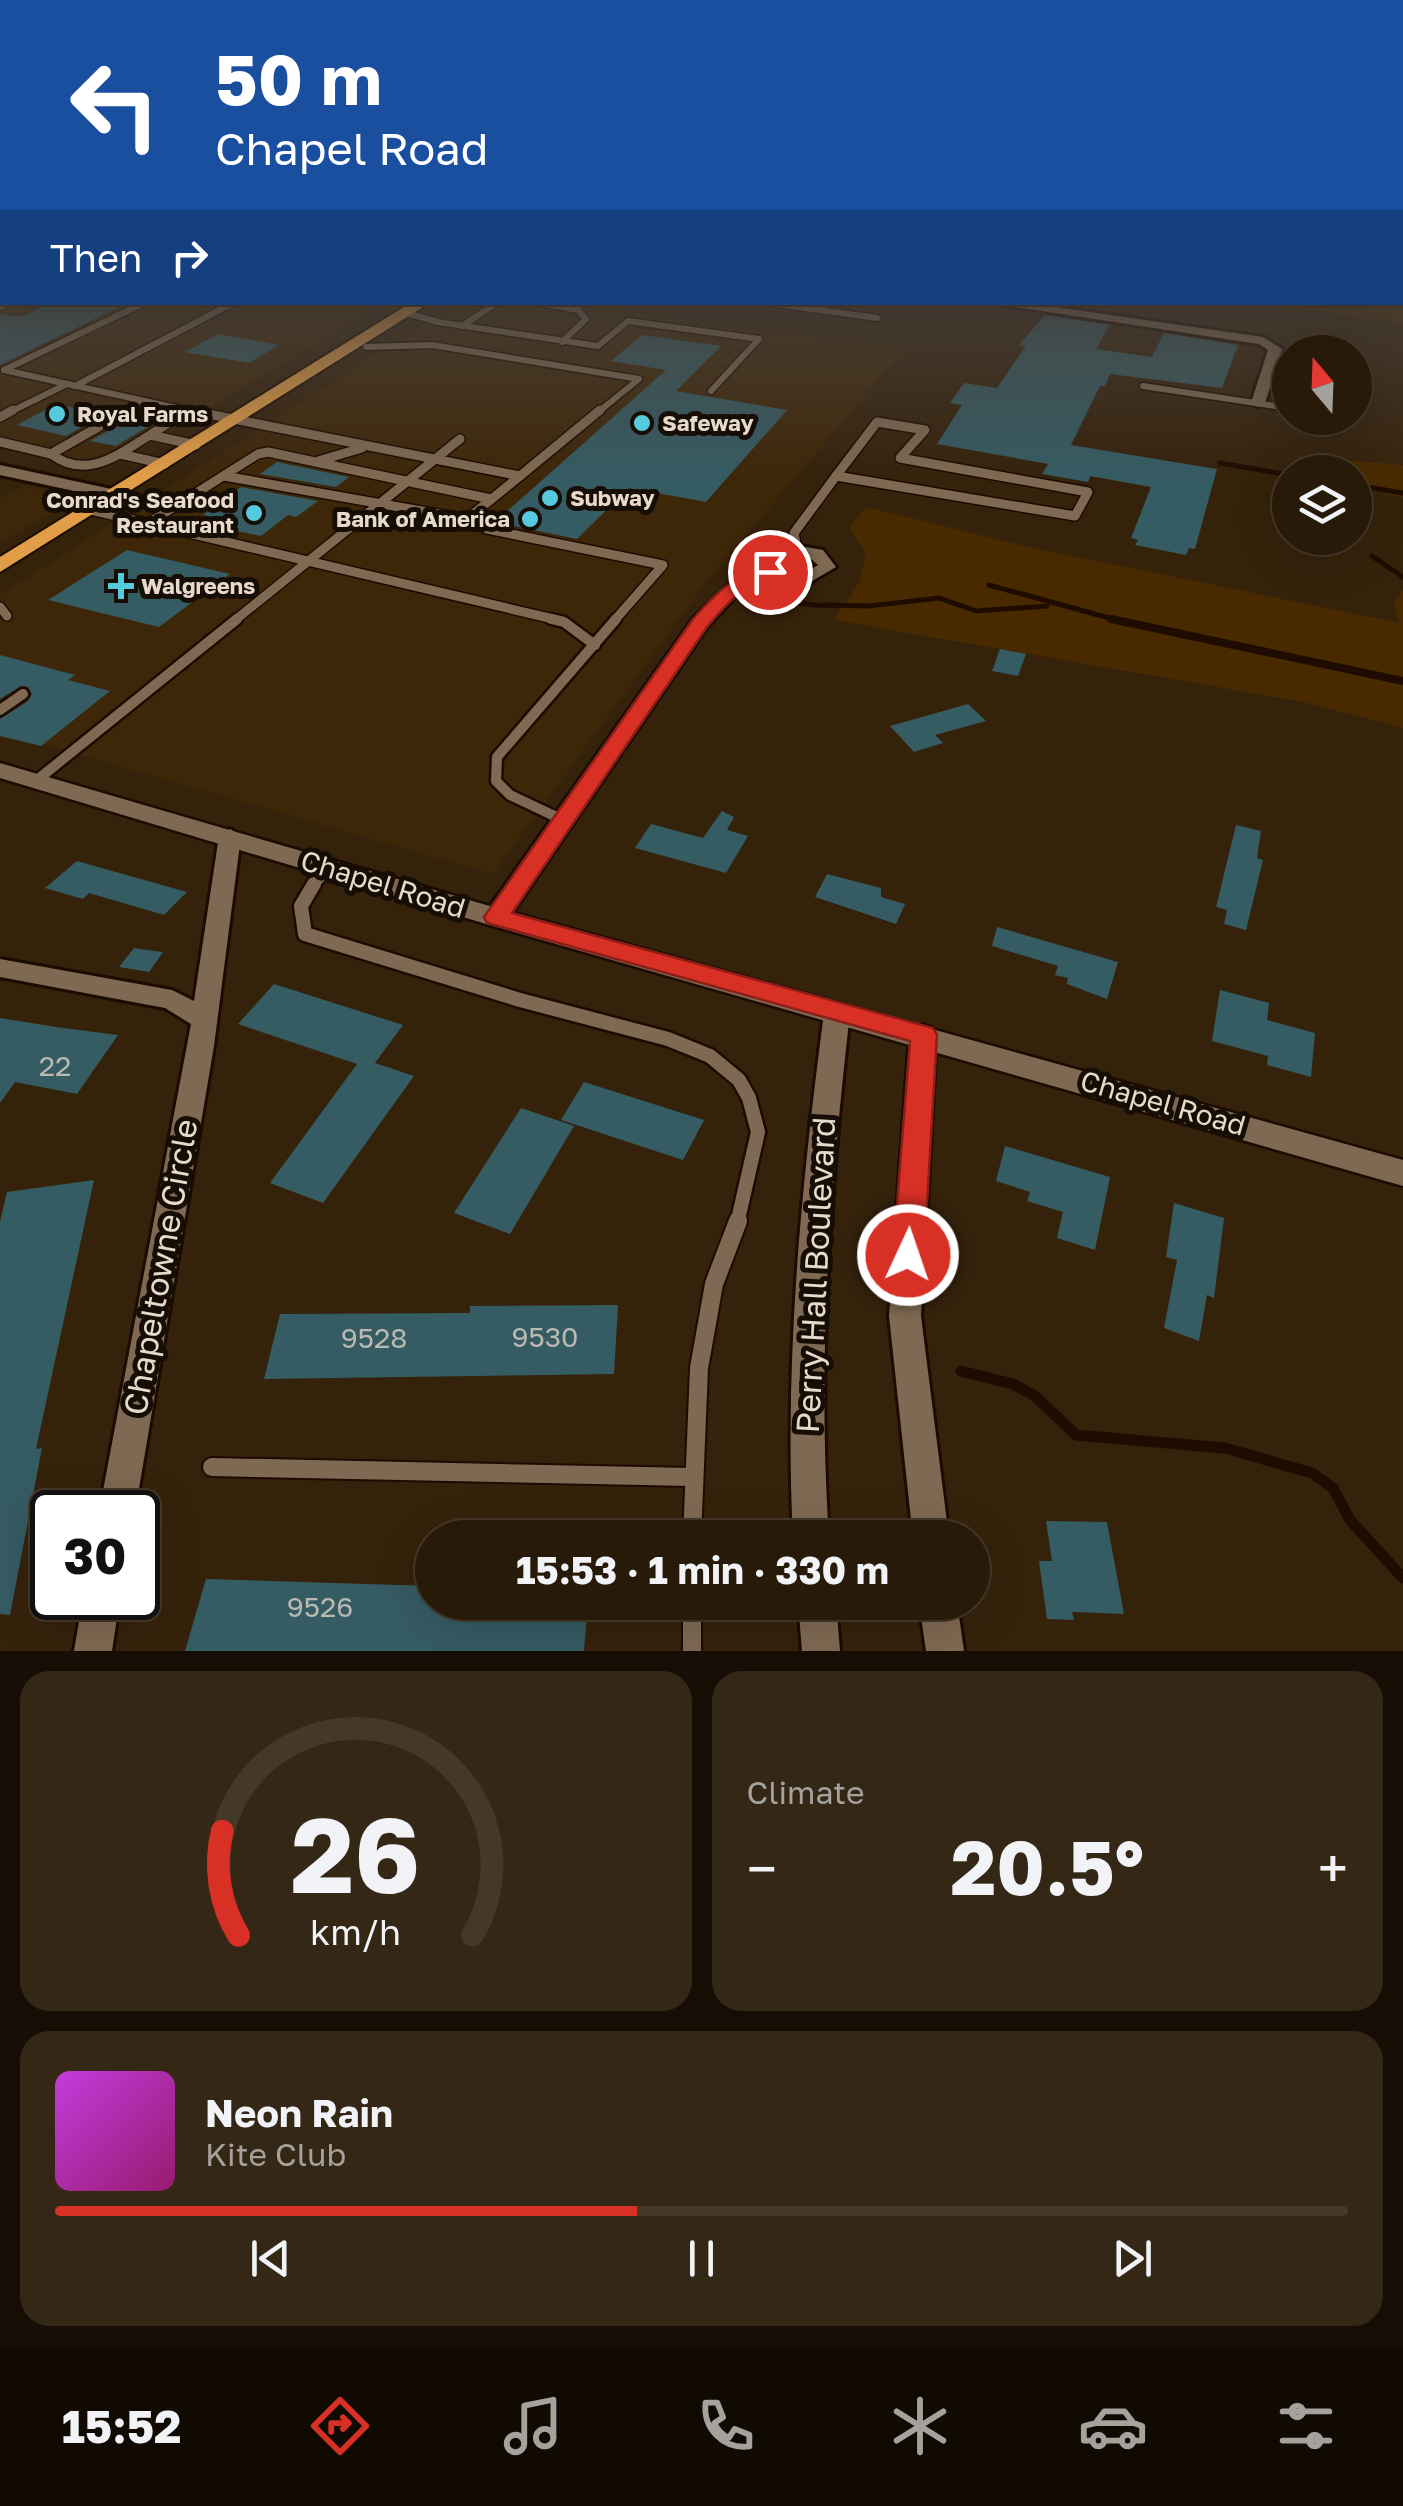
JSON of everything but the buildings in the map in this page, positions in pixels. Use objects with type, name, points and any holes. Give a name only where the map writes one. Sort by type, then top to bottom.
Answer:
[{"type":"highway","points":[[0,566],[383,325]]},
{"type":"street","points":[[1155,325],[1262,340],[1276,348],[1258,403]]},
{"type":"street","points":[[0,470],[116,495]]},
{"type":"street","points":[[496,917],[700,623],[725,594],[752,575],[770,572],[797,580],[823,572],[826,562],[823,557],[797,549],[768,558],[770,572]]},
{"type":"street","name":"Chapel Road","points":[[0,770],[230,836],[328,869],[1403,1172]]},
{"type":"street","name":"Chapeltowne Circle","points":[[121,1490],[205,1020],[230,836]]},
{"type":"street","points":[[0,968],[172,1000],[205,1020]]},
{"type":"street","name":"Perry Hall Boulevard","points":[[809,1520],[806,1480],[808,1310],[837,1013]]},
{"type":"street","points":[[924,1035],[905,1316],[928,1520]]},
{"type":"street","points":[[93,1651],[98,1620]]},
{"type":"street","points":[[818,1620],[821,1651]]},
{"type":"street","points":[[941,1620],[945,1651]]},
{"type":"lane","points":[[2,371],[98,325]]},
{"type":"lane","points":[[0,417],[189,325]]},
{"type":"lane","points":[[562,342],[580,325]]},
{"type":"lane","points":[[462,326],[598,346],[622,325]]},
{"type":"lane","points":[[663,325],[759,339],[711,391]]},
{"type":"lane","points":[[366,348],[432,345],[640,379],[467,518]]},
{"type":"lane","points":[[2,371],[520,476]]},
{"type":"lane","points":[[1142,386],[1272,405]]},
{"type":"lane","points":[[51,454],[144,401]]},
{"type":"lane","points":[[0,442],[91,467],[107,464],[170,422],[124,412]]},
{"type":"lane","points":[[797,549],[794,533],[834,476],[877,422],[925,430],[900,458],[1088,492],[1075,516],[834,476]]},
{"type":"lane","points":[[150,435],[196,445]]},
{"type":"lane","points":[[314,462],[320,449],[317,437]]},
{"type":"lane","points":[[37,780],[460,438]]},
{"type":"lane","points":[[314,462],[367,447]]},
{"type":"lane","points":[[120,454],[165,464]]},
{"type":"lane","points":[[147,524],[258,454],[491,499]]},
{"type":"lane","points":[[224,476],[346,501],[380,502],[467,518],[486,530],[663,565],[498,757],[496,781],[510,795],[566,821]]},
{"type":"lane","points":[[91,510],[564,622],[594,644]]},
{"type":"lane","points":[[0,710],[24,694]]},
{"type":"lane","points":[[328,869],[299,908],[298,920],[304,934],[668,1040],[710,1056],[739,1080],[749,1098],[758,1132],[738,1222],[714,1284],[699,1368],[692,1520]]},
{"type":"lane","points":[[212,1467],[691,1477]]},
{"type":"lane","points":[[692,1620],[692,1651]]},
{"type":"shaded area","points":[[2,325],[346,325],[106,470],[0,448]]},
{"type":"shaded area","points":[[422,325],[723,325],[904,350],[706,582],[493,874],[0,732],[0,595]]},
{"type":"shaded area","points":[[1372,462],[1403,465],[1403,497],[1372,491]]},
{"type":"shaded area","points":[[24,485],[65,495],[68,503],[0,544],[0,499]]},
{"type":"shaded area","points":[[866,507],[1028,547],[1400,623],[1393,602],[1403,590],[1403,728],[1303,702],[834,620],[859,583],[866,553],[849,528]]},
{"type":"waterway","points":[[1220,463],[1272,472]]},
{"type":"waterway","points":[[1372,488],[1403,493]]},
{"type":"waterway","points":[[1372,556],[1403,577]]},
{"type":"waterway","points":[[989,585],[1119,621]]},
{"type":"waterway","points":[[741,596],[814,605],[869,606],[939,598],[976,611],[1047,606]]},
{"type":"waterway","points":[[1111,619],[1119,621]]},
{"type":"waterway","points":[[1119,621],[1403,681]]},
{"type":"waterway","points":[[961,1371],[1013,1384],[1035,1396],[1076,1435],[1225,1448],[1312,1473],[1333,1488],[1350,1520],[1403,1578]]},
{"type":"place","name":"Royal Farms","points":[[57,414]]},
{"type":"place","name":"Safeway","points":[[642,423]]},
{"type":"place","name":"Subway","points":[[550,498]]},
{"type":"place","name":"Conrad's Seafood Restaurant","points":[[254,513]]},
{"type":"place","name":"Bank of America","points":[[530,519]]},
{"type":"place","name":"Walgreens","points":[[121,586]]},
{"type":"route","points":[[770,572],[752,575],[725,594],[700,623],[496,917],[924,1035],[908,1255]]}]
